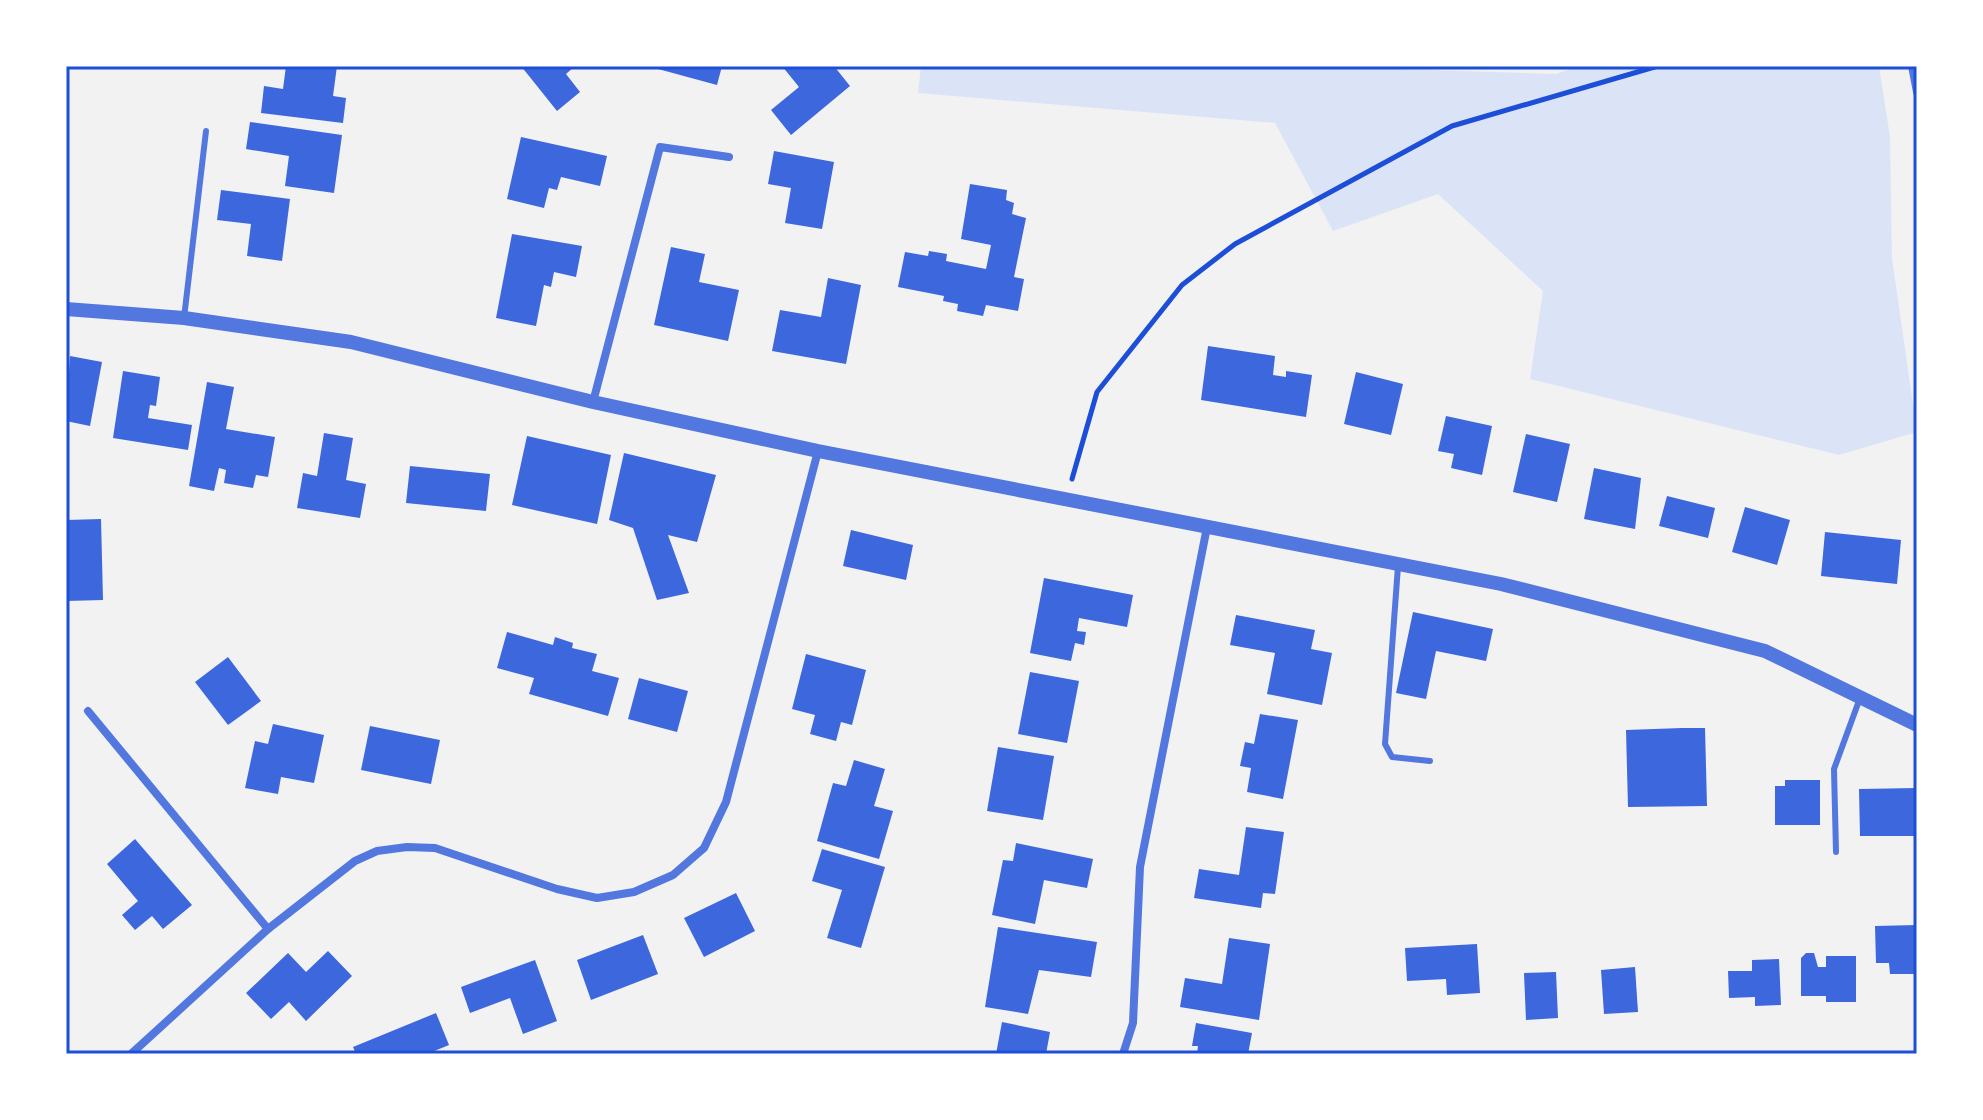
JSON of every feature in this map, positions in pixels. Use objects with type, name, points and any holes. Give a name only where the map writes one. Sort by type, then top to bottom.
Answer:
[{"type":"street","points":[[1912,66],[1917,92]]},
{"type":"street","points":[[593,402],[660,147],[729,157]]},
{"type":"street","points":[[66,309],[184,318],[351,342],[593,402],[818,451],[1501,584],[1765,651],[1861,695],[1917,725]]},
{"type":"street","points":[[131,1054],[268,929],[355,861],[377,851],[407,847],[435,848],[557,889],[597,898],[634,892],[673,875],[704,848],[726,802],[818,451]]},
{"type":"street","points":[[1123,1054],[1133,1023],[1140,867],[1207,527]]},
{"type":"street","points":[[88,711],[268,929]]},
{"type":"lane","points":[[184,318],[206,131]]},
{"type":"lane","points":[[1399,562],[1385,744],[1392,757],[1430,761]]},
{"type":"lane","points":[[1836,852],[1834,769],[1861,695]]},
{"type":"path","points":[[1066,500],[1097,392],[1182,285],[1235,244],[1452,126],[1658,66]]},
{"type":"shaded area","points":[[921,66],[1296,66],[1556,74],[1580,66],[1879,66],[1890,137],[1892,258],[1917,432],[1839,455],[1530,379],[1543,291],[1438,194],[1333,231],[1275,123],[918,93]]},
{"type":"building","points":[[286,66],[337,66],[333,96],[346,98],[343,123],[261,113],[264,86],[283,89]]},
{"type":"building","points":[[521,66],[575,66],[566,74],[580,92],[557,111]]},
{"type":"building","points":[[647,66],[722,66],[717,85]]},
{"type":"building","points":[[782,66],[834,66],[850,86],[791,135],[771,110],[799,87]]},
{"type":"building","points":[[250,122],[342,135],[334,193],[285,186],[289,156],[246,149]]},
{"type":"building","points":[[521,137],[607,156],[600,186],[561,177],[557,190],[549,188],[544,208],[507,199]]},
{"type":"building","points":[[774,151],[834,162],[822,229],[785,223],[791,188],[768,184]]},
{"type":"building","points":[[970,184],[1007,190],[1006,200],[1014,203],[1012,214],[1026,218],[1014,277],[1024,279],[1018,311],[986,305],[983,316],[957,311],[958,304],[943,301],[944,296],[898,287],[905,252],[928,256],[929,251],[947,254],[946,261],[986,269],[991,245],[961,239]]},
{"type":"building","points":[[221,190],[290,199],[282,261],[247,256],[251,224],[217,220]]},
{"type":"building","points":[[512,234],[582,246],[576,277],[554,272],[551,287],[544,285],[536,326],[496,318]]},
{"type":"building","points":[[671,247],[705,254],[699,282],[739,290],[728,341],[654,325]]},
{"type":"building","points":[[828,278],[861,285],[846,364],[772,351],[780,310],[821,317]]},
{"type":"building","points":[[1208,346],[1275,356],[1273,375],[1286,377],[1286,371],[1312,375],[1306,417],[1201,400]]},
{"type":"building","points":[[70,356],[102,362],[90,426],[66,421]]},
{"type":"building","points":[[123,371],[160,377],[156,406],[150,405],[148,418],[192,425],[188,450],[113,438]]},
{"type":"building","points":[[1356,372],[1403,384],[1391,435],[1344,424]]},
{"type":"building","points":[[207,382],[234,387],[226,429],[275,437],[268,477],[256,475],[253,488],[224,483],[226,470],[219,468],[214,491],[189,486]]},
{"type":"building","points":[[1446,416],[1492,426],[1482,475],[1451,468],[1454,454],[1438,451]]},
{"type":"building","points":[[324,433],[353,438],[346,480],[366,484],[360,518],[297,508],[303,473],[317,476]]},
{"type":"building","points":[[1526,434],[1570,444],[1557,502],[1513,492]]},
{"type":"building","points":[[527,436],[611,455],[597,524],[512,505]]},
{"type":"building","points":[[624,453],[716,475],[697,542],[668,535],[689,593],[657,600],[633,528],[609,520]]},
{"type":"building","points":[[410,466],[490,474],[486,511],[406,503]]},
{"type":"building","points":[[1594,468],[1641,478],[1635,529],[1584,519]]},
{"type":"building","points":[[1667,496],[1715,508],[1708,538],[1659,526]]},
{"type":"building","points":[[1745,507],[1790,520],[1777,565],[1732,552]]},
{"type":"building","points":[[101,519],[103,600],[66,601],[66,520]]},
{"type":"building","points":[[851,530],[913,545],[906,580],[843,566]]},
{"type":"building","points":[[1825,532],[1901,540],[1897,584],[1821,576]]},
{"type":"building","points":[[1044,578],[1133,595],[1127,627],[1079,618],[1077,631],[1086,632],[1084,645],[1075,643],[1071,661],[1030,653]]},
{"type":"building","points":[[1413,612],[1493,629],[1486,661],[1436,651],[1426,699],[1396,693]]},
{"type":"building","points":[[1236,615],[1315,630],[1311,649],[1332,653],[1322,705],[1267,694],[1275,653],[1230,645]]},
{"type":"building","points":[[507,632],[553,645],[555,637],[573,643],[572,648],[597,654],[592,671],[619,678],[608,716],[529,694],[534,678],[497,668]]},
{"type":"building","points":[[806,654],[866,670],[852,725],[841,722],[836,741],[810,734],[815,715],[792,709]]},
{"type":"building","points":[[228,657],[261,701],[228,725],[195,682]]},
{"type":"building","points":[[1030,672],[1079,681],[1067,743],[1018,734]]},
{"type":"building","points":[[639,678],[688,691],[677,732],[628,719]]},
{"type":"building","points":[[1260,714],[1298,720],[1283,799],[1247,792],[1251,768],[1240,766],[1245,742],[1254,744]]},
{"type":"building","points":[[273,724],[324,735],[314,783],[281,777],[278,794],[245,788],[255,741],[268,744]]},
{"type":"building","points":[[370,726],[440,740],[431,784],[361,770]]},
{"type":"building","points":[[1705,728],[1707,806],[1628,807],[1626,730]]},
{"type":"building","points":[[998,747],[1054,756],[1043,820],[987,811]]},
{"type":"building","points":[[854,760],[885,769],[874,806],[893,811],[879,859],[817,841],[833,783],[846,786]]},
{"type":"building","points":[[1785,780],[1820,780],[1820,825],[1775,825],[1775,786],[1785,786]]},
{"type":"building","points":[[1917,788],[1917,836],[1860,836],[1859,789]]},
{"type":"building","points":[[1246,827],[1284,832],[1275,894],[1263,893],[1261,908],[1194,898],[1199,869],[1239,875]]},
{"type":"building","points":[[135,839],[192,905],[163,929],[152,916],[135,930],[122,915],[138,901],[107,864]]},
{"type":"building","points":[[1016,843],[1093,859],[1087,888],[1044,880],[1035,924],[992,915],[1003,860],[1013,861]]},
{"type":"building","points":[[822,849],[885,867],[861,948],[827,938],[842,890],[812,881]]},
{"type":"building","points":[[736,893],[755,931],[704,957],[684,918]]},
{"type":"building","points":[[1917,925],[1917,974],[1890,974],[1889,963],[1876,963],[1875,926]]},
{"type":"building","points":[[998,927],[1097,942],[1091,977],[1039,970],[1028,1014],[985,1007]]},
{"type":"building","points":[[643,935],[658,974],[591,1000],[577,960]]},
{"type":"building","points":[[1229,938],[1270,944],[1259,1020],[1180,1007],[1185,978],[1222,984]]},
{"type":"building","points":[[1477,944],[1480,993],[1447,995],[1446,979],[1407,981],[1405,948]]},
{"type":"building","points":[[328,951],[352,976],[306,1021],[289,1002],[271,1019],[246,993],[288,953],[306,972]]},
{"type":"building","points":[[1806,953],[1814,953],[1818,967],[1826,967],[1826,956],[1856,956],[1856,1002],[1826,1002],[1826,996],[1801,996],[1801,958]]},
{"type":"building","points":[[1779,959],[1781,1005],[1755,1006],[1755,997],[1729,998],[1728,971],[1752,971],[1752,960]]},
{"type":"building","points":[[535,960],[557,1021],[523,1034],[510,998],[470,1013],[461,987]]},
{"type":"building","points":[[1635,967],[1638,1012],[1604,1014],[1601,970]]},
{"type":"building","points":[[1556,972],[1558,1018],[1526,1020],[1524,973]]},
{"type":"building","points":[[436,1013],[449,1045],[427,1054],[356,1054],[353,1047]]},
{"type":"building","points":[[1002,1022],[1050,1032],[1046,1054],[996,1054]]},
{"type":"building","points":[[1196,1023],[1252,1033],[1248,1054],[1197,1054],[1198,1046],[1192,1046]]}]
